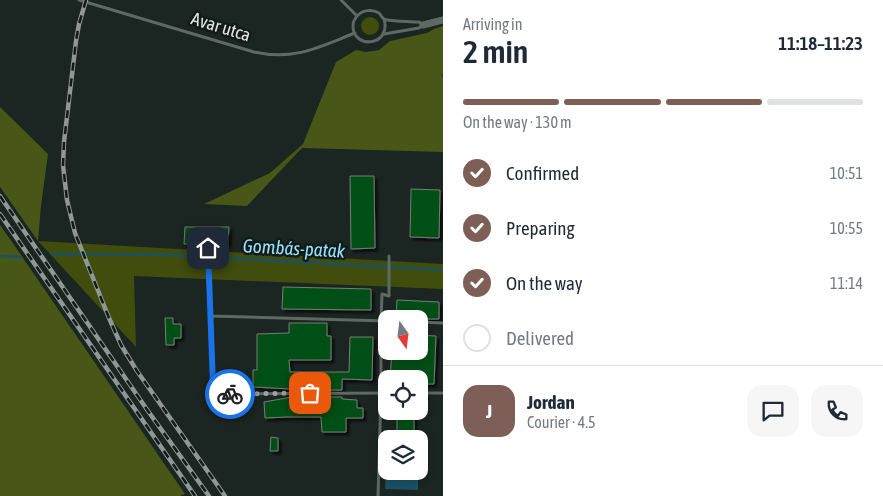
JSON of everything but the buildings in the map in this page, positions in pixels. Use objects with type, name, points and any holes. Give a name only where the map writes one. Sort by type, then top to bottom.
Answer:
[{"type":"street","points":[[423,25],[443,20]]},
{"type":"lane","name":"Avar utca","points":[[79,0],[254,52],[271,55],[290,55],[306,52],[355,33]]},
{"type":"lane","points":[[95,5],[96,0]]},
{"type":"lane","points":[[341,0],[357,16]]},
{"type":"lane","points":[[366,10],[376,12],[384,19],[419,22],[423,25],[419,28],[384,34],[376,41],[371,42],[362,40],[355,33],[353,24],[357,16],[366,10]]},
{"type":"lane","points":[[384,19],[384,34]]},
{"type":"lane","points":[[208,248],[213,386],[216,392],[220,394],[378,393]]},
{"type":"lane","points":[[381,310],[382,294],[388,296],[389,256]]},
{"type":"lane","points":[[211,316],[378,321]]},
{"type":"lane","points":[[428,322],[443,323]]},
{"type":"lane","points":[[428,393],[443,393]]},
{"type":"lane","points":[[378,496],[380,420]]},
{"type":"green space","points":[[366,17],[374,17],[379,22],[377,33],[366,35],[361,30],[361,22]]},
{"type":"green space","points":[[443,26],[443,152],[302,148],[247,206],[204,204],[270,173],[303,144],[336,62],[356,50],[366,52],[379,50],[390,41],[427,33]]},
{"type":"green space","points":[[0,107],[48,154],[38,241],[0,187]]},
{"type":"green space","points":[[0,225],[185,494],[180,496],[0,496]]},
{"type":"green space","points":[[38,241],[443,264],[443,289],[134,276],[136,347]]},
{"type":"water","points":[[385,480],[418,480],[418,490],[385,489]]},
{"type":"waterway","name":"Gombás-patak","points":[[52,254],[171,255],[443,270]]},
{"type":"waterway","name":"Gombás-patak","points":[[0,256],[21,257]]},
{"type":"railway","points":[[86,0],[76,41],[64,142],[63,165],[67,200],[75,233],[121,345],[137,371],[225,496]]},
{"type":"railway","points":[[0,196],[209,496]]},
{"type":"railway","points":[[0,214],[195,496]]},
{"type":"way so far","points":[[230,394],[310,393]]},
{"type":"route","points":[[208,248],[213,386],[216,392],[220,394],[230,394]]}]
